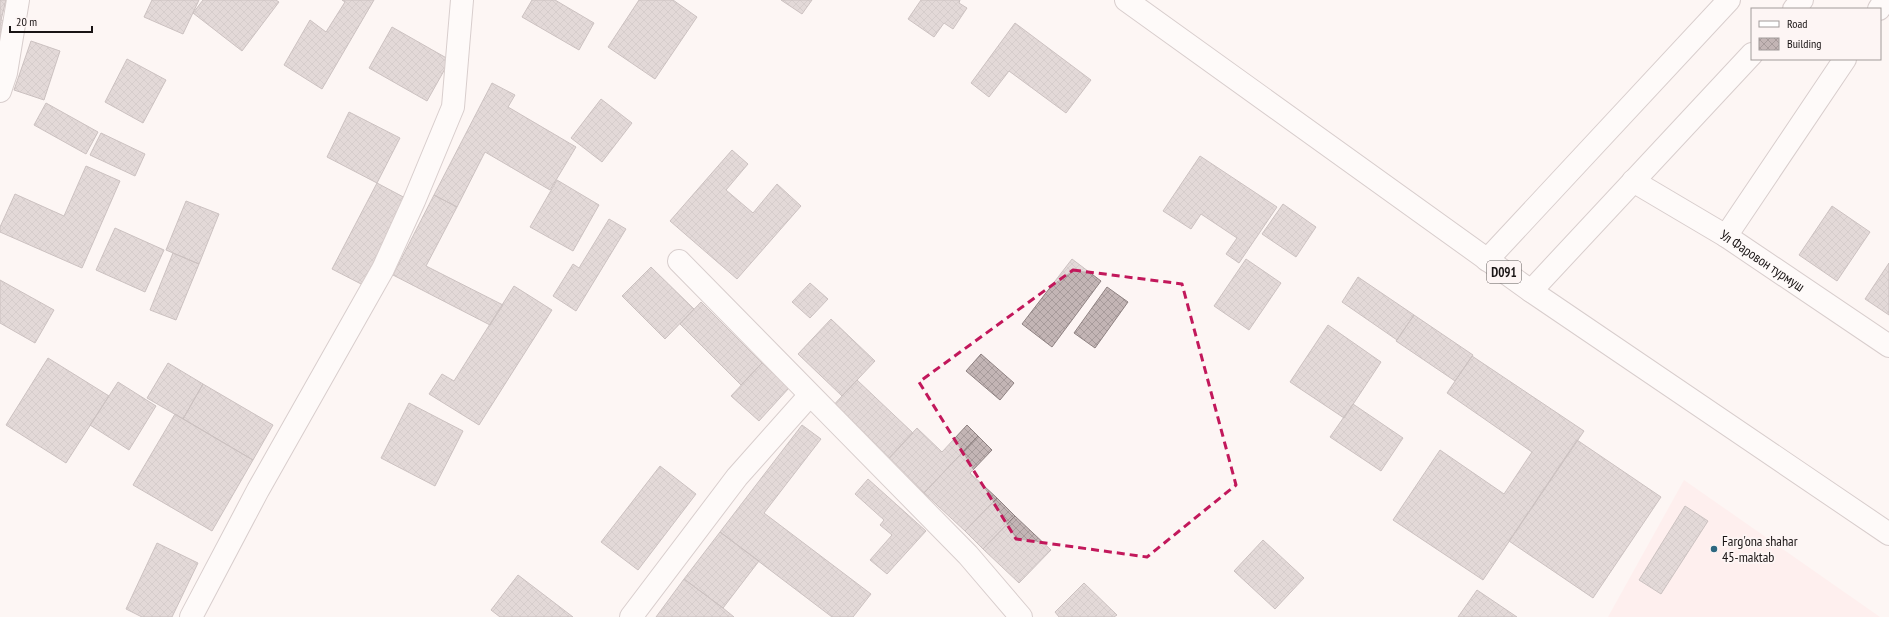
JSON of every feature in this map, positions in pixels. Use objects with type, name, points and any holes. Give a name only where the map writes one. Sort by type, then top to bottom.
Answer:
[{"type":"street","points":[[0,91],[6,73],[18,0]]},
{"type":"street","points":[[191,617],[258,490],[383,269],[414,201],[453,107],[462,0]]},
{"type":"street","name":"D091","points":[[1126,0],[1531,291],[1889,534]]},
{"type":"street","points":[[1487,260],[1729,0]]},
{"type":"street","points":[[1795,8],[1802,0]]},
{"type":"street","points":[[1531,291],[1751,55]]},
{"type":"street","points":[[1726,236],[1844,60]]},
{"type":"street","name":"Ул Фаровон турмуш","points":[[1633,181],[1726,236],[1889,346]]},
{"type":"street","points":[[679,262],[809,396],[968,555],[1021,617]]},
{"type":"street","points":[[631,617],[737,477],[809,396]]},
{"type":"highlighted area","points":[[1073,270],[1182,284],[1236,485],[1147,557],[1016,539],[919,382]]},
{"type":"shaded area","name":"Farg'ona shahar 45-maktab","points":[[1684,480],[1880,617],[1608,617]]},
{"type":"building","points":[[0,0],[6,0],[1,20],[5,21],[0,42]]},
{"type":"building","points":[[152,0],[199,0],[183,34],[144,17]]},
{"type":"building","points":[[203,0],[276,0],[279,2],[242,51],[193,13]]},
{"type":"building","points":[[342,0],[374,0],[322,89],[284,65],[310,20],[326,32],[345,2]]},
{"type":"building","points":[[532,0],[555,0],[594,23],[579,50],[522,17]]},
{"type":"building","points":[[639,0],[673,0],[697,17],[655,79],[608,47]]},
{"type":"building","points":[[781,0],[812,0],[802,14]]},
{"type":"building","points":[[921,0],[960,0],[959,3],[967,8],[953,29],[944,23],[934,37],[908,19]]},
{"type":"building","points":[[1015,23],[1091,80],[1066,113],[1009,71],[989,97],[971,83]]},
{"type":"building","points":[[392,27],[450,60],[427,101],[369,68]]},
{"type":"building","points":[[31,41],[60,51],[44,100],[14,90]]},
{"type":"building","points":[[127,59],[166,80],[143,123],[105,102]]},
{"type":"building","points":[[492,83],[515,95],[508,107],[576,147],[550,190],[485,152],[457,207],[434,195]]},
{"type":"building","points":[[601,99],[632,123],[602,162],[571,138]]},
{"type":"building","points":[[46,103],[98,132],[86,154],[34,125]]},
{"type":"building","points":[[349,112],[400,138],[377,183],[327,157]]},
{"type":"building","points":[[101,133],[145,154],[135,176],[90,155]]},
{"type":"building","points":[[732,150],[748,164],[726,190],[753,213],[777,184],[801,206],[737,279],[670,221]]},
{"type":"building","points":[[1200,156],[1277,207],[1239,263],[1226,254],[1237,238],[1201,214],[1191,229],[1163,211]]},
{"type":"building","points":[[86,166],[120,181],[82,268],[0,232],[0,227],[15,194],[64,216]]},
{"type":"building","points":[[557,180],[599,205],[573,251],[530,227]]},
{"type":"building","points":[[377,183],[409,200],[365,286],[332,269]]},
{"type":"building","points":[[434,195],[457,207],[426,266],[503,305],[490,325],[393,275]]},
{"type":"building","points":[[186,201],[219,214],[199,264],[166,250]]},
{"type":"building","points":[[1283,204],[1316,227],[1296,257],[1262,234]]},
{"type":"building","points":[[1832,206],[1870,232],[1837,281],[1799,255]]},
{"type":"building","points":[[609,219],[626,229],[576,311],[553,296],[573,264],[579,268]]},
{"type":"building","points":[[115,228],[164,250],[145,292],[96,270]]},
{"type":"building","points":[[173,253],[199,264],[176,320],[150,310]]},
{"type":"building","points":[[1072,259],[1101,281],[1052,347],[1022,324]]},
{"type":"building","points":[[1246,259],[1281,283],[1249,330],[1214,306]]},
{"type":"building","points":[[1889,263],[1889,315],[1865,299]]},
{"type":"building","points":[[651,267],[694,309],[665,339],[622,296]]},
{"type":"building","points":[[1358,277],[1414,315],[1397,340],[1342,302]]},
{"type":"building","points":[[0,280],[54,310],[35,343],[0,323]]},
{"type":"building","points":[[810,283],[828,299],[810,318],[792,302]]},
{"type":"building","points":[[514,286],[552,310],[479,425],[429,394],[442,374],[454,381]]},
{"type":"building","points":[[1107,287],[1128,302],[1095,348],[1074,333]]},
{"type":"building","points":[[701,302],[762,363],[741,385],[680,324]]},
{"type":"building","points":[[1414,315],[1473,355],[1455,381],[1396,341]]},
{"type":"building","points":[[831,319],[875,361],[842,396],[798,354]]},
{"type":"building","points":[[1328,325],[1381,362],[1344,418],[1290,382]]},
{"type":"building","points":[[981,354],[1014,383],[1000,400],[966,371]]},
{"type":"building","points":[[1472,356],[1584,431],[1483,580],[1393,520],[1440,450],[1504,494],[1532,452],[1447,393]]},
{"type":"building","points":[[48,358],[109,396],[66,463],[6,425]]},
{"type":"building","points":[[168,363],[203,384],[183,419],[147,398]]},
{"type":"building","points":[[762,363],[789,388],[759,421],[731,396]]},
{"type":"building","points":[[857,380],[913,433],[885,463],[829,410]]},
{"type":"building","points":[[118,382],[156,406],[129,450],[90,425]]},
{"type":"building","points":[[203,384],[273,425],[253,460],[183,419]]},
{"type":"building","points":[[409,403],[463,431],[435,486],[381,458]]},
{"type":"building","points":[[1353,404],[1403,438],[1381,471],[1330,437]]},
{"type":"building","points":[[175,414],[253,460],[212,531],[133,485]]},
{"type":"building","points":[[802,425],[821,439],[764,513],[871,594],[853,617],[832,617],[720,532]]},
{"type":"building","points":[[967,425],[978,436],[924,493],[888,459],[917,428],[942,452]]},
{"type":"building","points":[[978,436],[992,450],[970,473],[997,498],[965,531],[924,493]]},
{"type":"building","points":[[1577,440],[1661,497],[1593,598],[1509,541]]},
{"type":"building","points":[[660,466],[696,494],[638,570],[601,542]]},
{"type":"building","points":[[868,479],[926,531],[887,574],[870,560],[892,535],[880,525],[884,520],[855,494]]},
{"type":"building","points":[[997,498],[1015,516],[983,549],[965,531]]},
{"type":"building","points":[[1685,506],[1708,521],[1661,594],[1639,580]]},
{"type":"building","points":[[1015,516],[1051,550],[1019,583],[983,549]]},
{"type":"building","points":[[720,532],[759,561],[723,608],[684,579]]},
{"type":"building","points":[[1263,540],[1304,578],[1275,609],[1234,571]]},
{"type":"building","points":[[157,543],[198,563],[172,617],[142,617],[126,609]]},
{"type":"building","points":[[518,575],[573,617],[500,617],[491,610]]},
{"type":"building","points":[[684,579],[723,608],[734,617],[656,617]]},
{"type":"building","points":[[1084,583],[1117,615],[1114,617],[1059,617],[1055,612]]},
{"type":"building","points":[[1477,590],[1517,617],[1458,617]]},
{"type":"place","name":"Farg'ona shahar 45-maktab","points":[[1714,549]]}]
